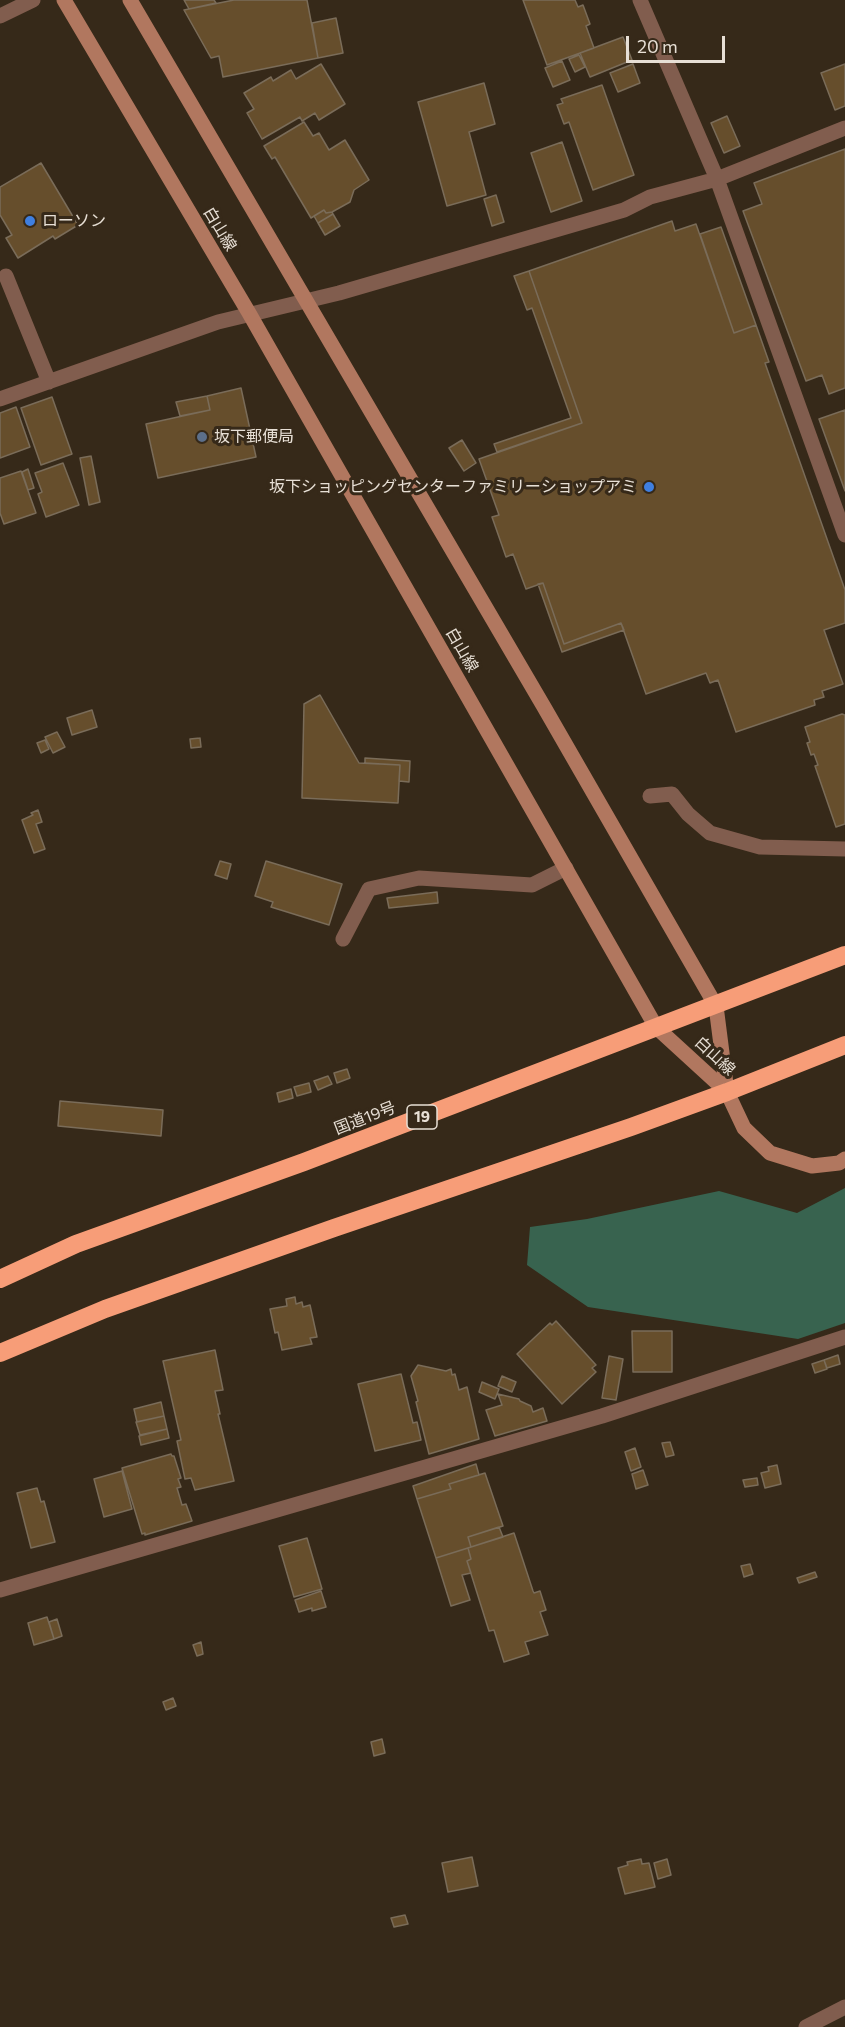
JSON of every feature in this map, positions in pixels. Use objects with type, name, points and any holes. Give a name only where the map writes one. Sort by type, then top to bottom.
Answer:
[{"type":"highway","name":"国道19号","points":[[0,1279],[76,1244],[304,1162],[845,955]]},
{"type":"highway","points":[[0,1353],[105,1308],[636,1125],[845,1045]]},
{"type":"street","points":[[0,16],[33,0]]},
{"type":"street","name":"白山線","points":[[64,0],[249,313],[656,1027],[727,1092]]},
{"type":"street","name":"白山線","points":[[130,0],[544,706],[716,1006],[727,1092]]},
{"type":"street","points":[[640,0],[717,178],[845,535]]},
{"type":"street","points":[[0,399],[218,322],[339,293],[624,210],[650,197],[717,178],[845,128]]},
{"type":"street","points":[[6,276],[49,382]]},
{"type":"street","points":[[650,796],[672,794],[688,814],[710,833],[760,847],[845,849]]},
{"type":"street","points":[[343,939],[369,889],[419,878],[532,885],[566,868]]},
{"type":"street","points":[[727,1092],[744,1128],[770,1153],[812,1166],[839,1163],[845,1160]]},
{"type":"street","points":[[0,1590],[591,1419],[845,1337]]},
{"type":"street","points":[[806,2027],[845,2007]]},
{"type":"green space","points":[[845,1188],[845,1323],[798,1339],[588,1307],[527,1265],[530,1227],[587,1219],[719,1191],[797,1213]]},
{"type":"building","points":[[184,0],[214,0],[216,3],[189,9]]},
{"type":"building","points":[[234,0],[307,0],[318,58],[223,77],[219,56],[211,58],[184,10]]},
{"type":"building","points":[[523,0],[575,0],[578,7],[583,5],[590,24],[586,26],[594,48],[547,65]]},
{"type":"building","points":[[336,18],[343,53],[318,58],[312,23]]},
{"type":"building","points":[[623,37],[632,60],[590,77],[580,53]]},
{"type":"building","points":[[579,55],[585,67],[575,72],[569,59]]},
{"type":"building","points":[[562,61],[570,80],[553,87],[545,68]]},
{"type":"building","points":[[321,64],[345,104],[319,120],[315,113],[302,121],[300,117],[262,139],[247,113],[254,109],[244,93],[271,77],[273,81],[291,70],[296,79]]},
{"type":"building","points":[[633,64],[640,83],[618,92],[610,73]]},
{"type":"building","points":[[845,64],[845,106],[835,110],[821,73]]},
{"type":"building","points":[[484,83],[495,124],[469,132],[486,195],[447,206],[418,102]]},
{"type":"building","points":[[602,85],[634,175],[593,190],[569,122],[564,124],[557,105],[563,103],[561,99]]},
{"type":"building","points":[[727,116],[740,146],[724,153],[711,123]]},
{"type":"building","points":[[304,122],[313,136],[319,133],[329,150],[345,140],[369,180],[354,190],[350,202],[332,212],[326,213],[324,210],[311,218],[275,157],[272,159],[264,146]]},
{"type":"building","points":[[562,142],[582,201],[551,212],[531,153]]},
{"type":"building","points":[[845,149],[845,388],[829,394],[822,375],[806,381],[743,211],[762,204],[754,183]]},
{"type":"building","points":[[41,163],[78,225],[55,239],[53,236],[18,258],[6,238],[12,235],[0,215],[0,187]]},
{"type":"building","points":[[496,195],[504,222],[492,226],[484,199]]},
{"type":"building","points":[[324,210],[326,213],[332,212],[333,214],[318,223],[314,216]]},
{"type":"building","points":[[333,214],[340,226],[325,235],[318,223]]},
{"type":"building","name":"坂下ショッピングセンターファミリーショップアミ","points":[[672,221],[675,231],[696,224],[734,333],[756,325],[769,362],[765,363],[845,590],[845,623],[824,630],[843,684],[822,691],[824,697],[814,700],[815,705],[736,732],[718,680],[710,683],[706,673],[646,694],[621,623],[564,644],[543,583],[526,589],[513,554],[506,557],[492,517],[499,515],[479,459],[582,423],[529,271]]},
{"type":"building","points":[[721,227],[756,325],[734,333],[700,234]]},
{"type":"building","points":[[529,271],[582,423],[497,452],[494,444],[571,418],[532,308],[527,310],[514,276]]},
{"type":"building","points":[[241,388],[256,457],[158,478],[146,424],[210,410],[207,396]]},
{"type":"building","points":[[207,396],[210,410],[180,416],[176,402]]},
{"type":"building","points":[[52,397],[72,454],[41,465],[21,408]]},
{"type":"building","points":[[16,407],[30,447],[0,458],[0,413]]},
{"type":"building","points":[[845,410],[845,491],[819,419]]},
{"type":"building","points":[[462,440],[476,463],[464,471],[449,448]]},
{"type":"building","points":[[91,456],[100,502],[89,505],[80,458]]},
{"type":"building","points":[[63,463],[79,505],[46,517],[38,494],[42,492],[35,473]]},
{"type":"building","points":[[28,469],[34,488],[28,490],[22,472]]},
{"type":"building","points":[[21,471],[36,513],[4,524],[0,513],[0,478]]},
{"type":"building","points":[[543,583],[564,644],[621,623],[624,630],[562,652],[538,584]]},
{"type":"building","points":[[320,695],[359,763],[400,765],[398,803],[302,798],[304,704]]},
{"type":"building","points":[[92,710],[97,727],[72,735],[67,718]]},
{"type":"building","points":[[842,714],[845,715],[845,824],[836,827],[815,766],[818,765],[807,743],[810,742],[805,727]]},
{"type":"building","points":[[57,732],[65,747],[53,753],[45,737]]},
{"type":"building","points":[[200,738],[201,747],[191,748],[190,739]]},
{"type":"building","points":[[45,740],[49,749],[41,753],[37,743]]},
{"type":"building","points":[[365,758],[410,761],[409,782],[399,781],[400,765],[365,763]]},
{"type":"building","points":[[38,810],[42,822],[36,824],[45,849],[34,853],[22,820]]},
{"type":"building","points":[[220,861],[231,864],[227,879],[215,875]]},
{"type":"building","points":[[266,861],[342,884],[329,925],[271,907],[273,902],[255,896]]},
{"type":"building","points":[[437,892],[438,903],[389,908],[387,898]]},
{"type":"building","points":[[347,1069],[350,1078],[337,1083],[334,1073]]},
{"type":"building","points":[[328,1076],[332,1084],[318,1090],[314,1081]]},
{"type":"building","points":[[309,1083],[311,1092],[297,1096],[294,1087]]},
{"type":"building","points":[[291,1089],[293,1098],[279,1102],[277,1093]]},
{"type":"building","points":[[60,1101],[163,1110],[161,1136],[58,1126]]},
{"type":"building","points":[[295,1297],[296,1304],[302,1302],[303,1307],[310,1305],[317,1337],[310,1338],[312,1344],[282,1350],[278,1332],[275,1333],[270,1309],[287,1306],[286,1299]]},
{"type":"building","points":[[556,1321],[596,1365],[592,1368],[596,1372],[562,1404],[517,1354],[550,1323],[552,1325]]},
{"type":"building","points":[[632,1331],[672,1331],[672,1372],[633,1372]]},
{"type":"building","points":[[215,1350],[223,1390],[215,1391],[220,1414],[218,1414],[234,1481],[195,1490],[191,1478],[185,1479],[177,1441],[181,1440],[163,1361]]},
{"type":"building","points":[[838,1355],[840,1364],[827,1368],[824,1360]]},
{"type":"building","points":[[609,1356],[623,1359],[616,1400],[602,1398]]},
{"type":"building","points":[[824,1360],[827,1369],[815,1373],[812,1364]]},
{"type":"building","points":[[418,1365],[446,1371],[451,1369],[452,1375],[455,1374],[459,1390],[467,1387],[479,1439],[429,1454],[411,1376]]},
{"type":"building","points":[[401,1374],[413,1423],[417,1422],[421,1440],[375,1451],[358,1384]]},
{"type":"building","points":[[502,1376],[516,1382],[512,1392],[498,1386]]},
{"type":"building","points":[[482,1382],[499,1389],[495,1399],[479,1392]]},
{"type":"building","points":[[498,1394],[519,1399],[531,1406],[533,1412],[543,1408],[547,1421],[495,1436],[486,1410],[502,1405]]},
{"type":"building","points":[[161,1402],[164,1416],[137,1422],[134,1409]]},
{"type":"building","points":[[164,1416],[167,1429],[140,1435],[136,1422]]},
{"type":"building","points":[[167,1429],[169,1438],[141,1445],[139,1436]]},
{"type":"building","points":[[670,1442],[674,1455],[666,1457],[662,1443]]},
{"type":"building","points":[[635,1448],[641,1467],[631,1471],[625,1452]]},
{"type":"building","points":[[171,1454],[174,1456],[181,1478],[178,1479],[181,1487],[177,1488],[182,1505],[186,1504],[192,1521],[142,1534],[122,1468]]},
{"type":"building","points":[[476,1464],[479,1475],[449,1484],[451,1489],[417,1499],[413,1486]]},
{"type":"building","points":[[777,1465],[781,1484],[765,1488],[761,1473],[769,1471],[768,1467]]},
{"type":"building","points":[[643,1470],[648,1485],[636,1489],[632,1474]]},
{"type":"building","points":[[122,1471],[132,1509],[104,1517],[94,1479]]},
{"type":"building","points":[[485,1473],[503,1526],[468,1537],[471,1547],[436,1558],[417,1499],[451,1489],[449,1484]]},
{"type":"building","points":[[757,1478],[758,1485],[745,1487],[743,1480]]},
{"type":"building","points":[[37,1488],[41,1502],[44,1501],[55,1542],[31,1548],[17,1493]]},
{"type":"building","points":[[499,1527],[503,1537],[471,1547],[468,1537]]},
{"type":"building","points":[[514,1533],[533,1591],[534,1593],[540,1591],[546,1610],[540,1612],[548,1635],[525,1642],[529,1654],[504,1662],[494,1630],[489,1631],[467,1561],[471,1559],[468,1548]]},
{"type":"building","points":[[307,1538],[322,1589],[294,1597],[279,1546]]},
{"type":"building","points":[[468,1548],[471,1559],[467,1561],[471,1573],[462,1575],[470,1600],[451,1606],[436,1558]]},
{"type":"building","points":[[750,1564],[753,1574],[744,1577],[741,1566]]},
{"type":"building","points":[[815,1572],[817,1577],[799,1583],[797,1578]]},
{"type":"building","points":[[321,1591],[326,1607],[299,1612],[295,1600]]},
{"type":"building","points":[[47,1617],[54,1639],[34,1645],[28,1623]]},
{"type":"building","points":[[57,1619],[62,1636],[54,1639],[49,1622]]},
{"type":"building","points":[[201,1642],[203,1654],[197,1656],[193,1645]]},
{"type":"building","points":[[173,1698],[176,1706],[166,1710],[163,1702]]},
{"type":"building","points":[[382,1739],[385,1753],[374,1756],[371,1742]]},
{"type":"building","points":[[472,1857],[478,1886],[448,1892],[442,1863]]},
{"type":"building","points":[[641,1859],[642,1864],[649,1863],[655,1887],[625,1894],[618,1868],[628,1865],[627,1862]]},
{"type":"building","points":[[667,1859],[671,1875],[658,1879],[654,1863]]},
{"type":"building","points":[[405,1915],[408,1924],[394,1927],[391,1918]]},
{"type":"place","name":"ローソン","points":[[30,221]]},
{"type":"place","name":"坂下郵便局","points":[[202,437]]},
{"type":"place","name":"坂下ショッピングセンターファミリーショップアミ","points":[[649,487]]}]
